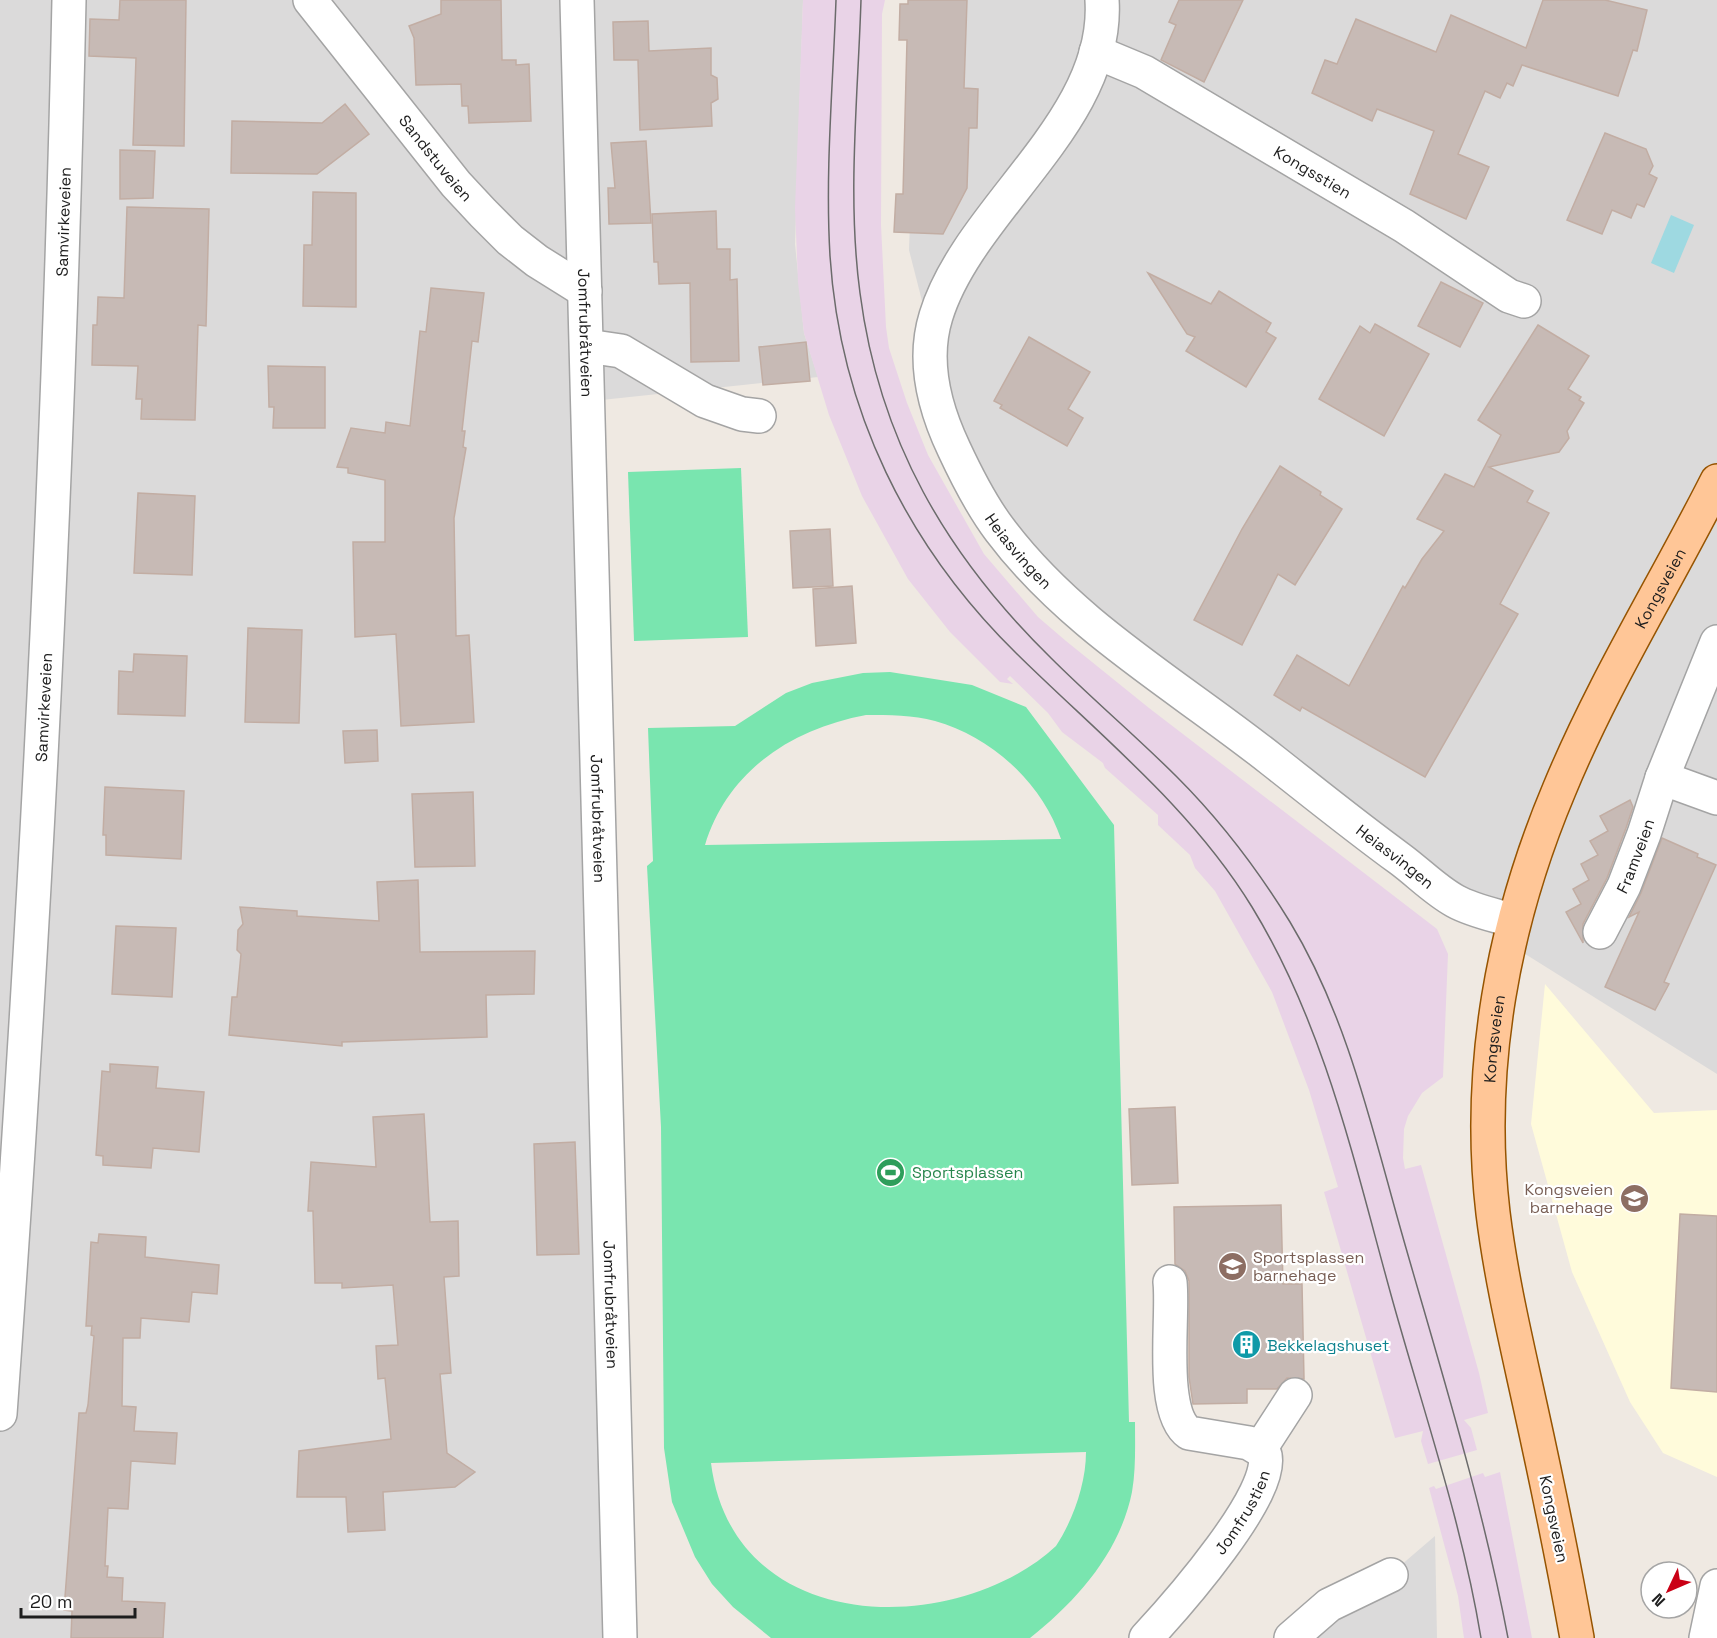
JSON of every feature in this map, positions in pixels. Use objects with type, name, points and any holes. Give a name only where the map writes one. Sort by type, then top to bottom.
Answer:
[{"type":"main road","name":"Kongsveien","points":[[1577,1638],[1565,1567],[1508,1307],[1493,1212],[1489,1167],[1490,1073],[1500,986],[1514,921],[1542,832],[1577,748],[1717,481]]},
{"type":"street","name":"Samvirkeveien","points":[[0,1414],[28,1005],[45,691],[69,0]]},
{"type":"street","name":"Sandstuveien","points":[[310,0],[456,184],[483,213],[510,240],[537,261],[585,291]]},
{"type":"street","name":"Jomfrubråtveien","points":[[577,0],[587,346],[592,655],[601,902],[620,1638]]},
{"type":"street","name":"Heiasvingen","points":[[1102,0],[1100,40],[1080,94],[1047,145],[953,276],[937,314],[930,344],[931,381],[940,417],[970,484],[999,530],[1029,565],[1089,622],[1270,758],[1357,829],[1437,889],[1466,906],[1514,921]]},
{"type":"street","name":"Kongsstien","points":[[1096,52],[1144,72],[1404,226],[1509,296],[1524,301]]},
{"type":"street","points":[[587,346],[621,351],[705,401],[726,410],[759,416]]},
{"type":"street","name":"Framveien","points":[[1600,932],[1624,886],[1662,778],[1717,642]]},
{"type":"street","points":[[1662,778],[1717,798]]},
{"type":"street","name":"Jomfrustien","points":[[1146,1638],[1214,1557],[1249,1507],[1267,1467],[1267,1459],[1260,1449],[1229,1438],[1189,1433],[1182,1428],[1175,1408],[1171,1375],[1170,1282]]},
{"type":"street","points":[[1260,1449],[1294,1395]]},
{"type":"street","points":[[1291,1638],[1329,1605],[1391,1575]]},
{"type":"street","points":[[1706,1638],[1717,1586]]},
{"type":"shaded area","points":[[0,0],[803,0],[795,244],[804,333],[818,377],[592,401],[638,1638],[0,1638]]},
{"type":"shaded area","points":[[803,0],[885,0],[882,14],[881,225],[889,348],[907,403],[928,455],[984,554],[1038,617],[1066,641],[1149,708],[1437,929],[1448,954],[1443,1077],[1422,1093],[1408,1116],[1404,1129],[1403,1158],[1405,1169],[1421,1165],[1479,1373],[1488,1413],[1464,1420],[1471,1428],[1477,1450],[1428,1464],[1421,1441],[1423,1431],[1395,1438],[1324,1192],[1338,1187],[1309,1090],[1272,992],[1215,891],[1195,868],[1190,855],[1158,825],[1158,815],[1105,768],[1103,763],[1062,732],[1048,713],[1010,676],[1007,679],[1013,684],[1000,682],[950,632],[908,579],[862,496],[829,415],[804,333],[798,282],[795,208]]},
{"type":"shaded area","points":[[918,0],[1717,0],[1717,1074],[1362,852],[1067,586],[966,473],[909,250]]},
{"type":"shaded area","name":"Kongsveien barnehage","points":[[1545,984],[1654,1113],[1717,1110],[1717,1477],[1663,1453],[1630,1402],[1572,1272],[1531,1124]]},
{"type":"shaded area","points":[[1500,1472],[1532,1638],[1464,1638],[1458,1596],[1429,1488],[1434,1486],[1436,1489],[1483,1473],[1485,1477]]},
{"type":"shaded area","points":[[1435,1536],[1437,1638],[1316,1638]]},
{"type":"green space","points":[[741,468],[748,637],[634,641],[628,472]]},
{"type":"green space","name":"Sportsplassen","points":[[890,672],[972,685],[1026,707],[1114,825],[1129,1422],[1135,1422],[1133,1483],[1126,1514],[1107,1555],[1080,1591],[1030,1638],[771,1638],[733,1607],[712,1584],[695,1557],[672,1502],[664,1448],[661,1127],[647,866],[653,861],[648,728],[735,726],[786,693],[812,683],[863,673]],"holes":[[[866,715],[927,719],[956,728],[976,738],[1012,765],[1028,781],[1041,799],[1061,839],[705,845],[715,818],[729,795],[766,757],[813,731]],[[1086,1452],[1081,1489],[1068,1525],[1056,1546],[1014,1576],[963,1596],[909,1606],[855,1605],[804,1590],[760,1563],[728,1521],[711,1463]]]},
{"type":"water","points":[[1671,215],[1694,225],[1674,273],[1651,263]]},
{"type":"building","points":[[120,0],[186,0],[184,146],[133,145],[136,58],[89,56],[90,19],[119,20]]},
{"type":"building","points":[[441,0],[501,0],[502,60],[516,60],[516,65],[529,64],[531,121],[469,123],[468,106],[462,106],[461,84],[416,85],[414,38],[409,26],[441,14]]},
{"type":"building","points":[[908,0],[967,0],[964,88],[978,89],[977,128],[969,128],[967,188],[943,234],[894,232],[896,194],[903,194],[907,40],[899,40],[900,4],[908,4]]},
{"type":"building","points":[[1179,0],[1243,0],[1204,82],[1161,60],[1176,25],[1169,22]]},
{"type":"building","points":[[1543,0],[1605,0],[1647,10],[1637,51],[1633,50],[1618,96],[1522,65],[1513,86],[1507,83],[1500,98],[1485,91],[1458,154],[1489,167],[1466,219],[1410,194],[1434,131],[1377,109],[1372,121],[1312,93],[1325,60],[1337,64],[1356,19],[1436,52],[1451,15],[1526,48]]},
{"type":"building","points":[[648,21],[649,51],[711,48],[711,75],[717,78],[718,99],[711,103],[712,126],[640,130],[638,60],[614,60],[613,22]]},
{"type":"building","points":[[345,104],[369,134],[317,174],[231,173],[232,121],[322,123]]},
{"type":"building","points":[[1605,133],[1646,149],[1653,166],[1649,174],[1657,178],[1644,207],[1637,204],[1631,218],[1612,210],[1602,234],[1567,220]]},
{"type":"building","points":[[646,141],[651,223],[609,224],[608,188],[615,188],[611,143]]},
{"type":"building","points":[[120,150],[155,151],[153,198],[120,199]]},
{"type":"building","points":[[313,192],[356,193],[356,307],[303,306],[304,245],[312,245]]},
{"type":"building","points":[[127,207],[209,209],[206,326],[198,325],[195,420],[141,419],[142,399],[136,399],[138,366],[92,365],[93,325],[97,325],[98,297],[124,298]]},
{"type":"building","points":[[716,211],[717,249],[730,249],[730,280],[737,279],[739,361],[691,362],[690,283],[659,284],[658,262],[654,262],[652,214]]},
{"type":"building","points":[[1148,273],[1211,304],[1219,291],[1271,323],[1266,332],[1276,338],[1246,387],[1186,351],[1195,337],[1187,334]]},
{"type":"building","points":[[1441,282],[1483,303],[1460,347],[1418,326]]},
{"type":"building","points":[[431,288],[484,293],[478,342],[472,341],[462,431],[465,431],[463,447],[466,448],[454,518],[456,636],[469,635],[474,722],[401,726],[396,634],[355,637],[353,542],[385,542],[385,480],[348,473],[348,468],[337,467],[351,428],[385,433],[386,422],[410,426],[420,331],[426,332]]},
{"type":"building","points":[[1375,324],[1429,354],[1384,436],[1319,399],[1360,326],[1370,333]]},
{"type":"building","points":[[1538,325],[1589,356],[1568,389],[1581,397],[1579,400],[1584,403],[1567,431],[1569,438],[1559,452],[1489,467],[1533,491],[1527,502],[1549,513],[1500,604],[1518,614],[1425,777],[1302,707],[1300,711],[1274,695],[1297,655],[1349,686],[1403,586],[1405,588],[1422,559],[1444,531],[1417,519],[1445,474],[1474,487],[1501,435],[1478,420]]},
{"type":"building","points":[[1029,337],[1090,372],[1068,409],[1083,418],[1067,446],[1000,408],[1002,405],[994,401]]},
{"type":"building","points":[[806,342],[810,381],[763,385],[759,347]]},
{"type":"building","points":[[268,366],[325,367],[325,428],[273,428],[274,407],[269,407]]},
{"type":"building","points":[[1280,466],[1321,492],[1320,495],[1342,509],[1295,585],[1278,574],[1242,645],[1194,620],[1242,529]]},
{"type":"building","points":[[138,493],[195,496],[192,575],[134,573]]},
{"type":"building","points":[[830,529],[833,586],[793,588],[790,531]]},
{"type":"building","points":[[852,586],[856,643],[816,646],[813,589]]},
{"type":"building","points":[[248,628],[302,630],[299,723],[245,722]]},
{"type":"building","points":[[134,654],[187,656],[185,716],[118,714],[119,671],[133,672]]},
{"type":"building","points":[[377,730],[378,761],[345,763],[343,731]]},
{"type":"building","points":[[105,787],[184,791],[181,859],[106,855],[106,835],[103,835]]},
{"type":"building","points":[[473,792],[475,866],[415,867],[412,794]]},
{"type":"building","points":[[1630,800],[1633,807],[1626,828],[1607,878],[1583,924],[1583,943],[1566,912],[1581,904],[1573,889],[1589,880],[1581,864],[1598,855],[1590,841],[1608,831],[1600,816]]},
{"type":"building","points":[[1662,838],[1716,865],[1664,982],[1669,984],[1655,1010],[1605,987],[1639,912],[1629,917],[1641,893]]},
{"type":"building","points":[[418,880],[420,952],[535,951],[534,994],[486,995],[487,1037],[342,1042],[342,1046],[229,1035],[232,997],[237,997],[241,954],[237,950],[238,930],[243,924],[240,907],[297,911],[297,916],[379,921],[377,882]]},
{"type":"building","points":[[116,926],[176,928],[172,997],[112,994]]},
{"type":"building","points":[[110,1064],[158,1067],[156,1088],[204,1092],[199,1152],[153,1148],[151,1168],[103,1165],[103,1156],[96,1155],[102,1071],[110,1072]]},
{"type":"building","points":[[1175,1107],[1178,1183],[1132,1185],[1129,1109]]},
{"type":"building","points":[[424,1114],[430,1222],[458,1221],[459,1276],[444,1277],[451,1373],[440,1374],[447,1453],[475,1472],[455,1487],[383,1492],[385,1530],[348,1532],[346,1497],[297,1497],[299,1451],[391,1439],[385,1378],[378,1379],[376,1346],[398,1345],[393,1285],[342,1288],[342,1283],[315,1283],[313,1211],[308,1211],[311,1162],[376,1167],[373,1117]]},
{"type":"building","points":[[575,1142],[579,1254],[537,1255],[534,1144]]},
{"type":"building","name":"Bekkelagshuset","points":[[1281,1205],[1283,1284],[1302,1284],[1304,1379],[1287,1378],[1277,1389],[1247,1389],[1247,1403],[1193,1404],[1189,1377],[1189,1281],[1185,1271],[1175,1264],[1174,1207]]},
{"type":"building","points":[[1680,1214],[1717,1216],[1717,1392],[1671,1388]]},
{"type":"building","points":[[99,1234],[146,1237],[145,1257],[219,1265],[217,1294],[192,1292],[189,1322],[141,1318],[140,1338],[123,1338],[122,1406],[136,1407],[134,1431],[177,1433],[175,1464],[131,1461],[128,1509],[108,1508],[105,1566],[108,1566],[107,1577],[123,1578],[122,1601],[165,1603],[163,1638],[71,1638],[72,1611],[64,1610],[79,1413],[86,1413],[88,1405],[94,1336],[91,1335],[92,1326],[86,1326],[91,1242],[98,1243]]},
{"type":"tram line","points":[[836,0],[829,160],[830,256],[836,313],[848,368],[865,421],[886,472],[912,521],[942,567],[977,612],[1016,653],[1142,773],[1201,837],[1228,871],[1252,907],[1278,953],[1319,1049],[1351,1149],[1453,1510],[1481,1638]]},
{"type":"tram line","points":[[861,0],[854,146],[856,257],[869,347],[883,398],[901,446],[923,492],[949,536],[980,578],[1013,619],[1051,658],[1161,762],[1209,811],[1265,884],[1311,960],[1345,1040],[1371,1123],[1448,1393],[1487,1540],[1508,1638]]},
{"type":"place","name":"Sportsplassen","points":[[891,1172]]},
{"type":"place","name":"Kongsveien barnehage","points":[[1634,1198]]},
{"type":"place","name":"Sportsplassen barnehage","points":[[1232,1266]]},
{"type":"place","name":"Bekkelagshuset","points":[[1246,1345]]}]
